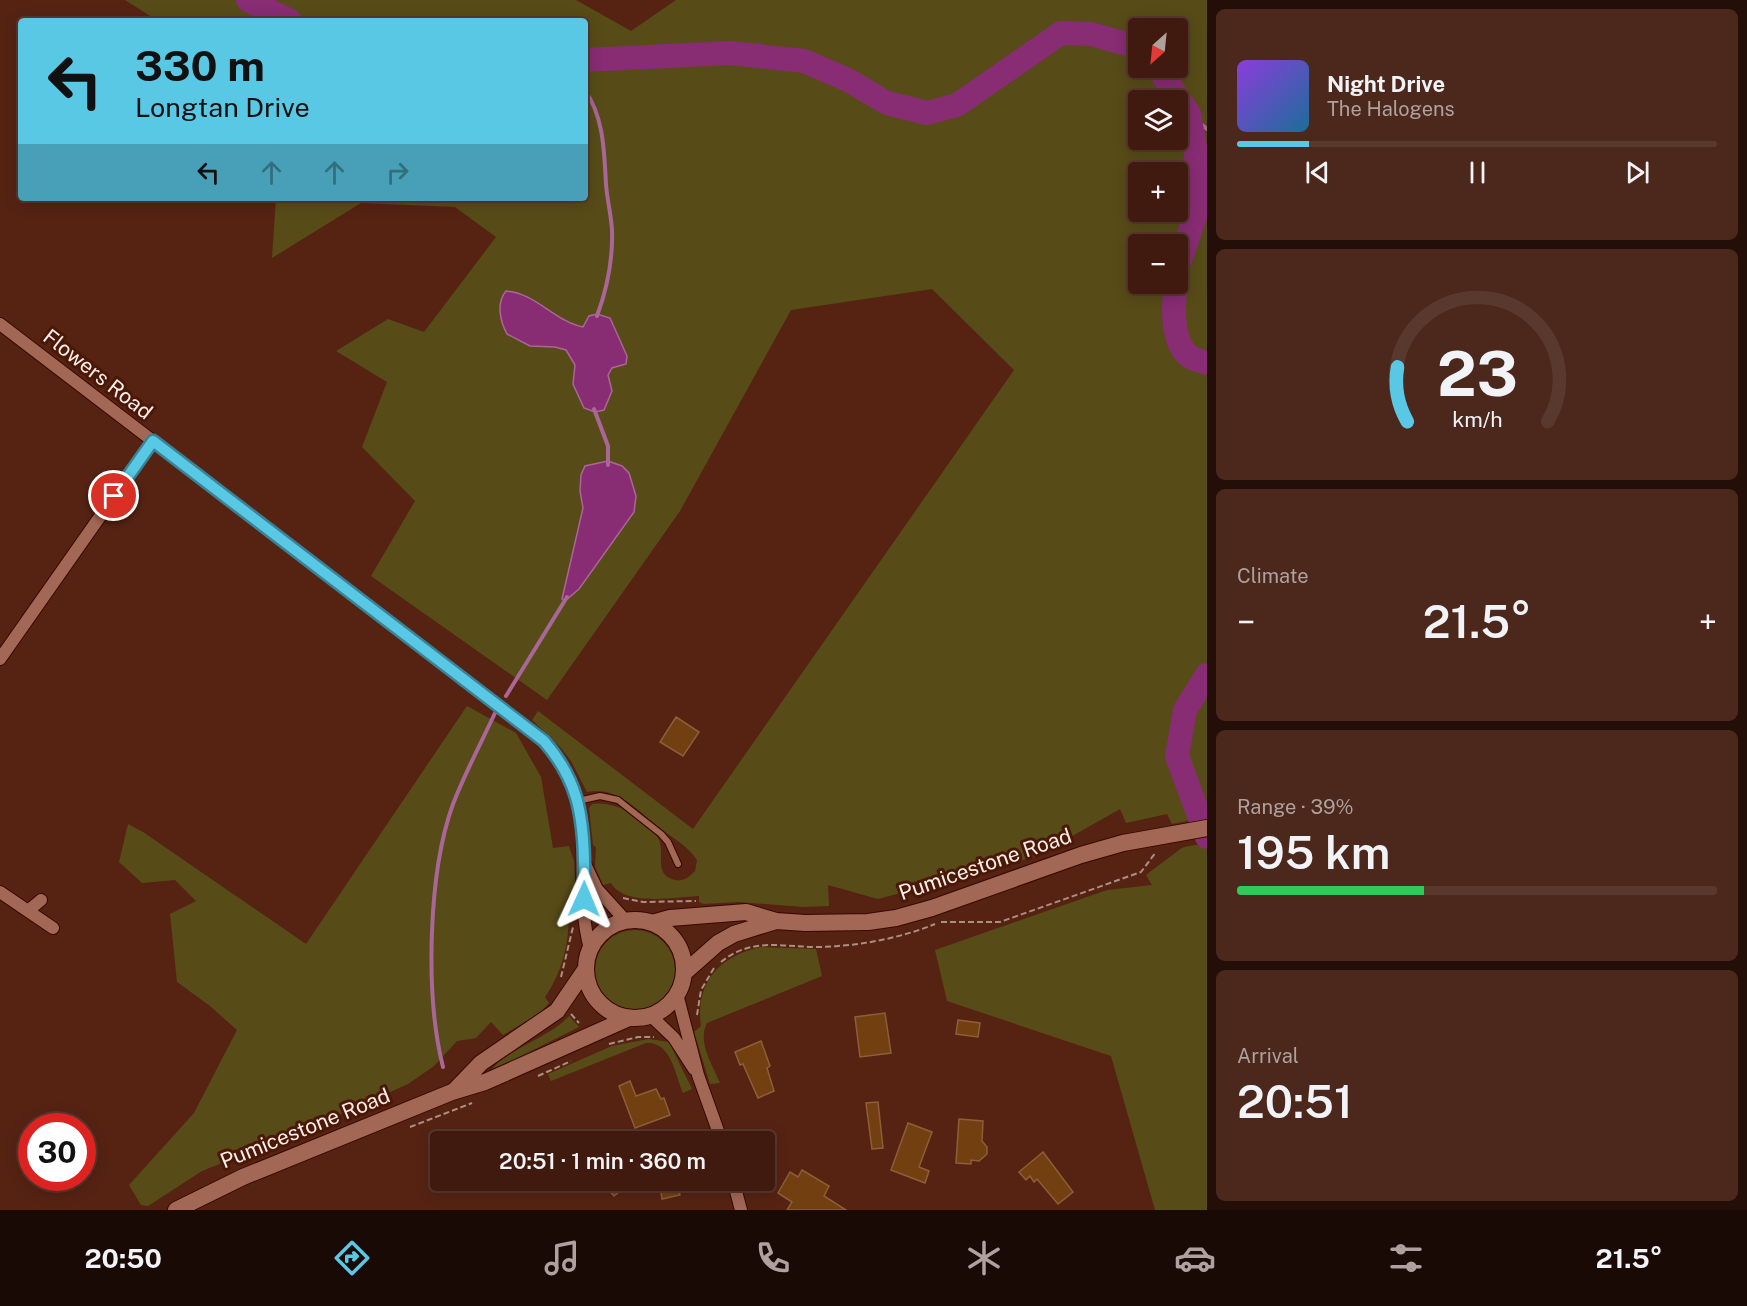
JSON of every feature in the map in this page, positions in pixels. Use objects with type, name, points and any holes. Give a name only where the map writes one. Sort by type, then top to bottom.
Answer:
[{"type":"main road","name":"Pumicestone Road","points":[[652,923],[670,918],[746,912],[776,921],[838,923],[896,918],[932,908],[1081,855],[1123,843],[1207,828]]},
{"type":"main road","points":[[639,920],[652,923],[666,931],[676,943],[683,957],[684,973],[677,994],[670,1003],[651,1016],[629,1018],[615,1014],[598,1002],[588,984],[585,970],[590,949],[605,931],[626,921],[639,920]]},
{"type":"main road","name":"Pumicestone Road","points":[[684,973],[715,956],[734,934],[776,921]]},
{"type":"main road","name":"Pumicestone Road","points":[[452,1092],[481,1063],[547,1020],[561,1006],[585,970]]},
{"type":"main road","name":"Pumicestone Road","points":[[176,1210],[243,1176],[452,1092],[485,1082],[629,1018]]},
{"type":"street","name":"Flowers Road","points":[[0,324],[544,741],[568,772],[578,801],[585,864],[582,881],[584,928],[590,949]]},
{"type":"street","points":[[0,659],[153,441]]},
{"type":"street","name":"Flowers Road","points":[[585,864],[597,889],[626,921]]},
{"type":"street","points":[[0,892],[53,928]]},
{"type":"street","points":[[28,911],[41,900]]},
{"type":"street","points":[[677,994],[698,1075],[718,1131]]},
{"type":"street","points":[[651,1016],[674,1038],[698,1075]]},
{"type":"street","points":[[737,1191],[741,1210]]},
{"type":"lane","points":[[578,801],[600,796],[618,800],[661,834],[678,864]]},
{"type":"path","points":[[621,897],[643,902],[696,899],[696,916]]},
{"type":"path","points":[[561,977],[573,924]]},
{"type":"path","points":[[561,1006],[574,1017],[588,1036]]},
{"type":"shaded area","points":[[125,0],[576,0],[631,31],[676,0],[1207,0],[1207,817],[1172,824],[1167,814],[1126,823],[1120,809],[1037,856],[878,899],[828,885],[829,906],[804,907],[739,902],[703,904],[699,902],[699,896],[664,899],[639,898],[627,895],[611,883],[603,885],[595,867],[596,847],[593,845],[589,808],[592,804],[601,803],[620,808],[630,812],[647,825],[659,840],[662,869],[668,877],[675,880],[686,878],[695,871],[697,860],[685,847],[628,802],[609,793],[587,792],[571,761],[532,720],[538,711],[693,829],[1014,370],[932,289],[791,310],[680,511],[547,700],[371,576],[415,501],[362,447],[387,382],[336,351],[388,319],[424,332],[496,237],[455,207],[361,203],[272,258],[276,201],[588,201],[588,18],[153,18]]},
{"type":"shaded area","points":[[506,291],[527,297],[563,319],[583,327],[589,316],[597,314],[610,318],[627,356],[626,364],[612,368],[608,375],[612,391],[604,410],[595,412],[584,408],[573,384],[575,365],[566,350],[530,346],[507,334],[500,312],[501,301]]},
{"type":"shaded area","points":[[608,461],[622,466],[629,473],[636,496],[634,512],[579,589],[565,601],[562,599],[583,508],[580,491],[581,475],[585,466]]},
{"type":"shaded area","points":[[467,706],[516,733],[541,777],[553,848],[569,846],[574,861],[576,895],[568,897],[569,923],[566,949],[558,973],[545,997],[549,1003],[540,1013],[503,1035],[491,1022],[476,1038],[457,1041],[434,1066],[408,1084],[321,1123],[202,1171],[148,1206],[141,1205],[129,1185],[194,1113],[237,1030],[210,1006],[177,982],[170,914],[196,901],[175,880],[142,883],[119,862],[128,824],[306,944]]},
{"type":"shaded area","points":[[1207,844],[1207,1210],[1155,1210],[1111,1056],[947,1001],[935,950],[1107,890],[1152,885],[1146,875],[1181,848]]},
{"type":"shaded area","points":[[635,930],[650,933],[663,942],[672,955],[675,970],[672,985],[663,998],[650,1007],[635,1010],[620,1007],[607,998],[598,985],[595,970],[598,955],[607,942],[620,933]]},
{"type":"shaded area","points":[[761,947],[816,949],[822,976],[707,1023],[704,1030],[705,1045],[720,1083],[710,1084],[694,1032],[701,1026],[702,996],[713,973],[722,964],[746,951]]},
{"type":"shaded area","points":[[569,1016],[579,1027],[491,1071],[506,1057],[550,1031]]},
{"type":"shaded area","points":[[649,1039],[669,1042],[692,1089],[683,1093],[667,1053],[661,1047],[646,1043],[551,1081],[548,1074],[612,1046]]},
{"type":"building","points":[[676,717],[699,732],[683,756],[660,742]]},
{"type":"building","points":[[885,1013],[891,1053],[860,1057],[855,1017]]},
{"type":"building","points":[[958,1020],[980,1023],[978,1037],[956,1034]]},
{"type":"building","points":[[761,1041],[770,1066],[767,1068],[774,1091],[758,1098],[735,1052]]},
{"type":"building","points":[[630,1081],[636,1096],[656,1089],[661,1099],[664,1098],[670,1115],[635,1128],[619,1086]]},
{"type":"building","points":[[878,1102],[883,1148],[872,1149],[866,1103]]},
{"type":"building","points":[[959,1119],[983,1121],[982,1141],[987,1147],[987,1154],[979,1161],[971,1160],[971,1164],[956,1163]]},
{"type":"building","points":[[908,1123],[932,1132],[919,1167],[929,1171],[925,1183],[891,1170]]},
{"type":"building","points":[[1043,1152],[1073,1192],[1058,1204],[1037,1179],[1034,1182],[1030,1176],[1026,1180],[1019,1172]]},
{"type":"building","points":[[802,1170],[829,1186],[824,1196],[846,1210],[787,1210],[792,1202],[778,1193],[790,1172],[798,1177]]},
{"type":"building","points":[[610,1191],[620,1191],[614,1196]]},
{"type":"building","points":[[661,1191],[679,1191],[680,1195],[662,1199]]},
{"type":"waterway","points":[[248,0],[284,18]]},
{"type":"waterway","points":[[588,60],[730,53],[804,61],[848,80],[887,103],[927,113],[957,105],[1061,33],[1091,34],[1128,44]]},
{"type":"waterway","points":[[1165,78],[1189,114],[1196,153],[1198,192],[1196,214],[1188,237]]},
{"type":"waterway","points":[[588,96],[596,112],[602,135],[612,230],[609,274],[597,316]]},
{"type":"waterway","points":[[1189,114],[1207,129]]},
{"type":"waterway","points":[[1175,294],[1174,312],[1179,342],[1183,350],[1191,357],[1207,363]]},
{"type":"waterway","points":[[594,409],[608,446],[608,465]]},
{"type":"waterway","points":[[506,696],[567,597]]},
{"type":"waterway","points":[[1207,675],[1185,710],[1177,756],[1207,837]]},
{"type":"waterway","points":[[443,1067],[433,1006],[432,971],[434,899],[438,864],[453,804],[495,713]]},
{"type":"route","points":[[114,496],[153,441],[544,741],[568,772],[578,801],[585,864],[582,881],[584,899]]}]
